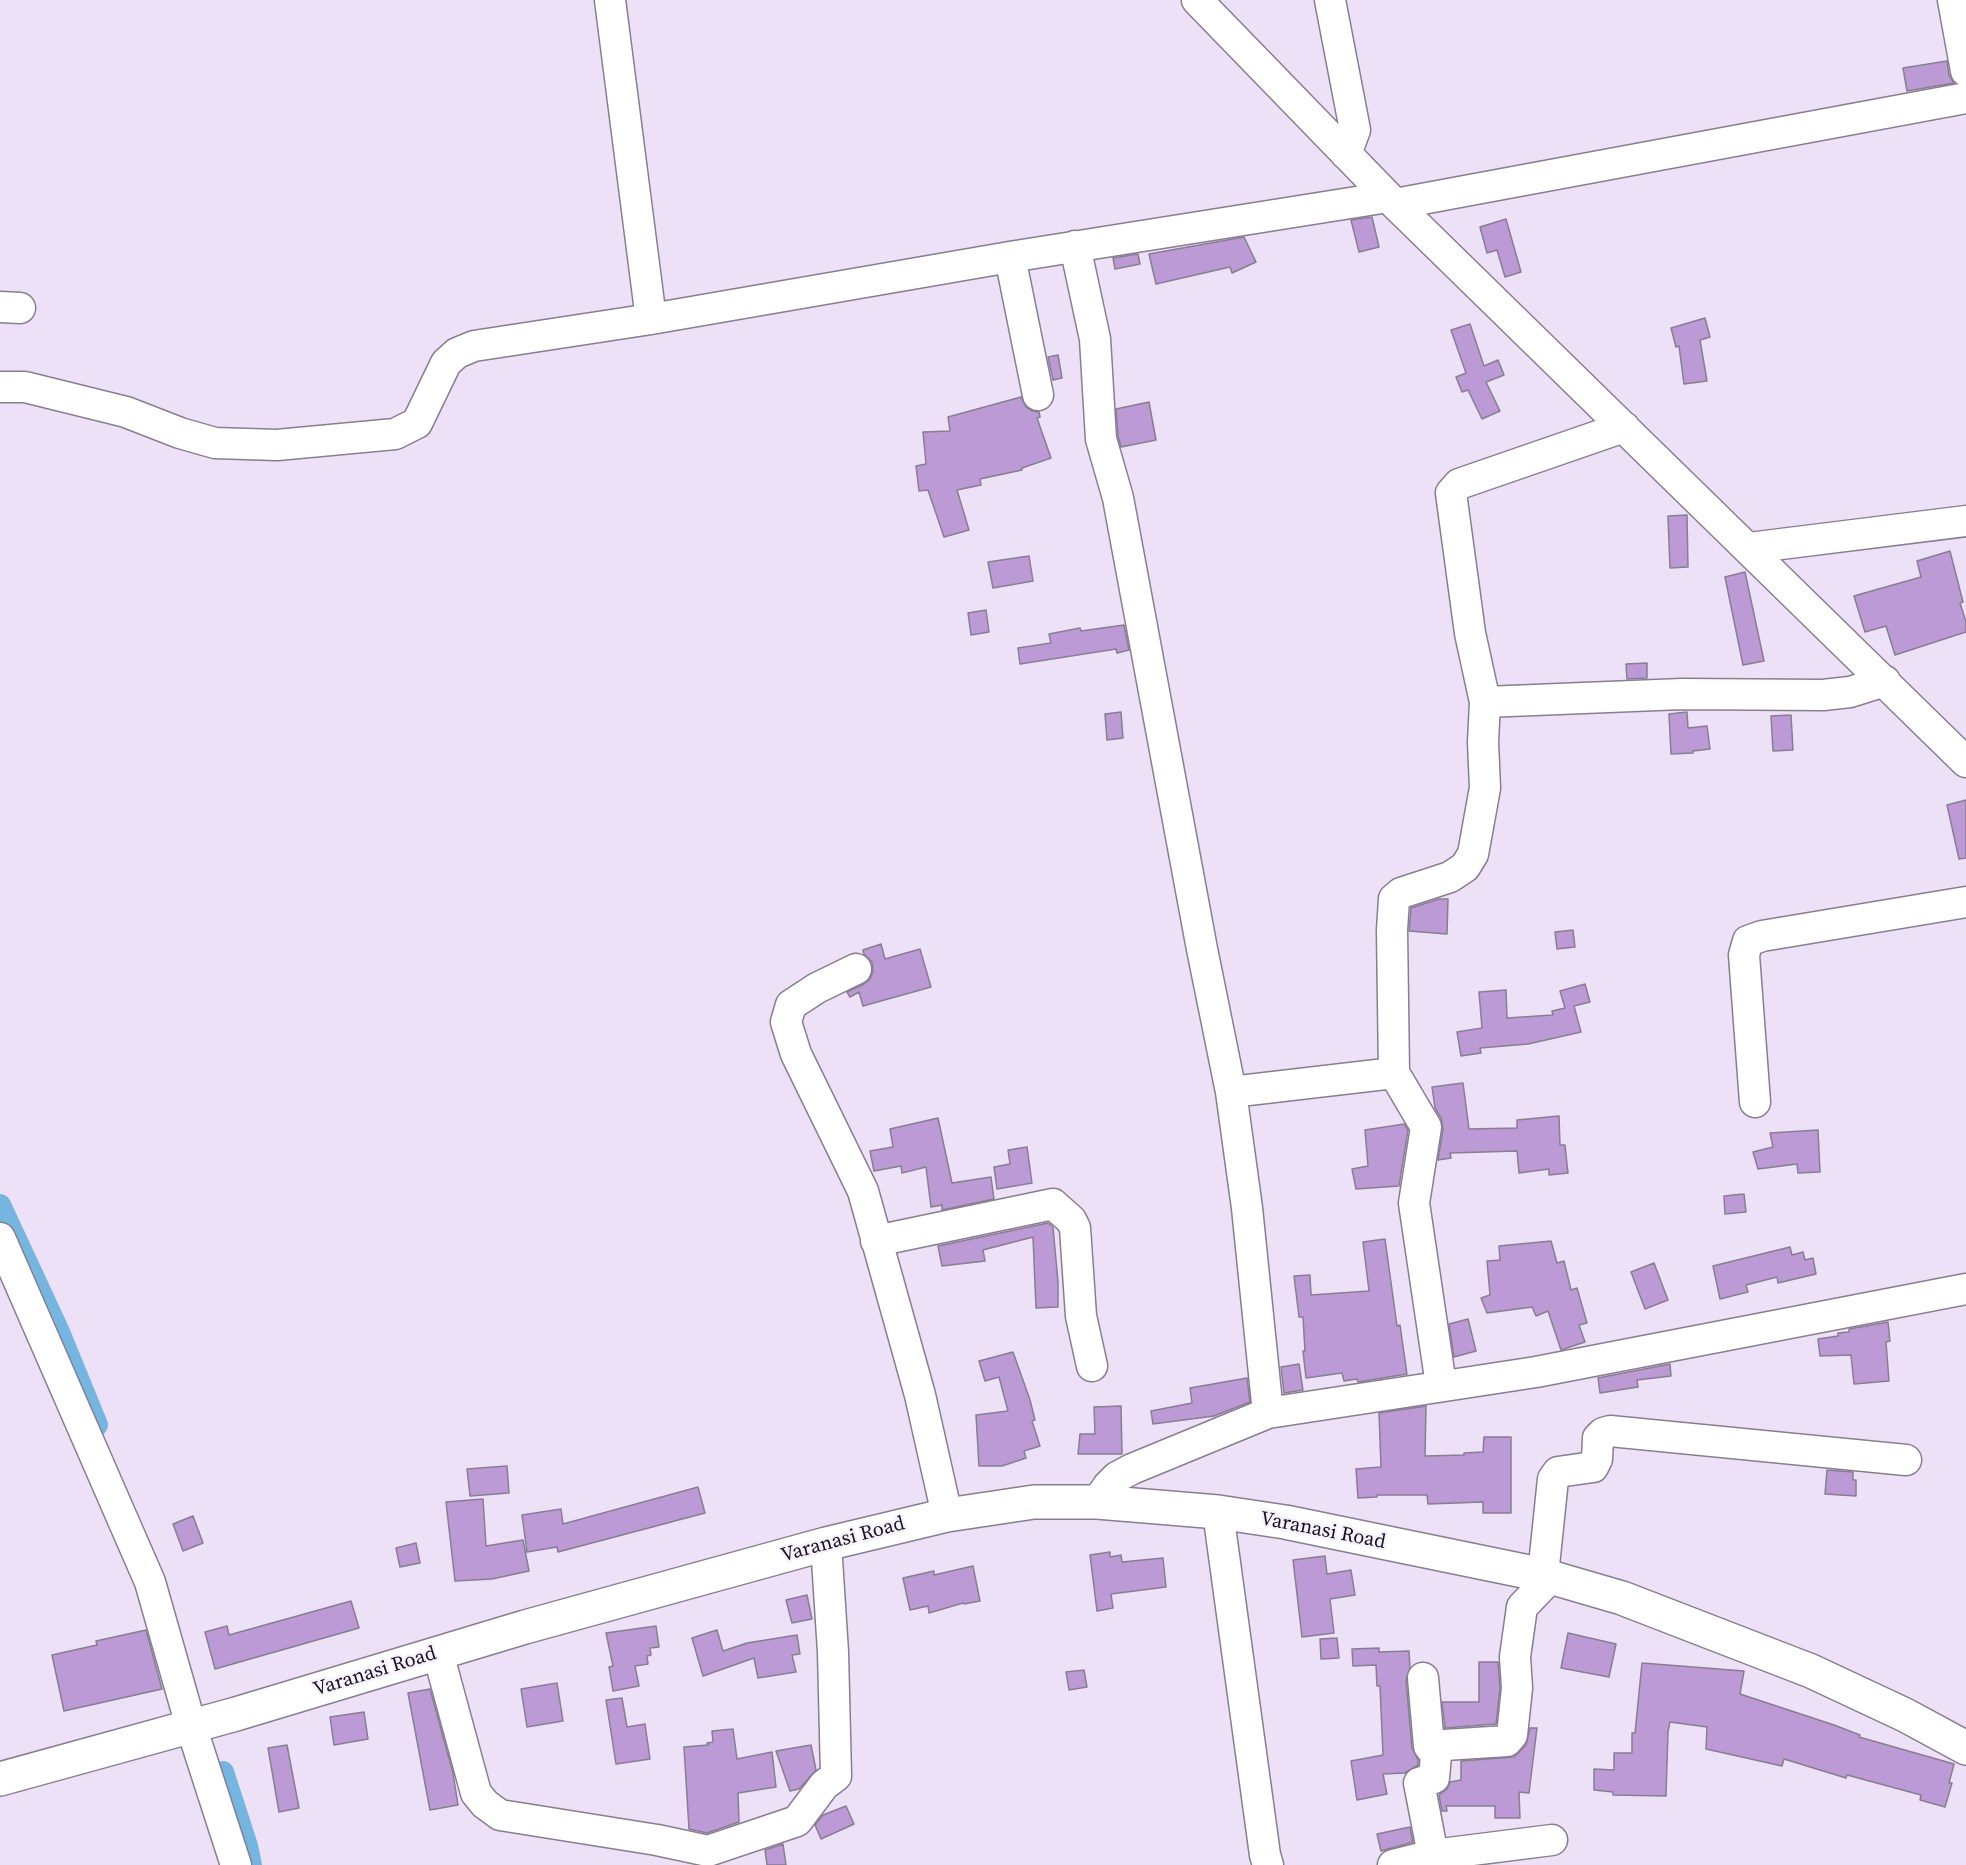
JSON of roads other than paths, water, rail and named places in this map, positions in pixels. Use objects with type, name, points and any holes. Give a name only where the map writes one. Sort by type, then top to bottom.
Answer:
[{"type":"highway","name":"Varanasi Road","points":[[0,1779],[236,1714],[536,1624],[826,1544],[947,1515],[1034,1502],[1097,1502],[1218,1512],[1285,1522],[1546,1576],[1622,1598],[1811,1671],[1905,1715],[1966,1748]]},
{"type":"street","points":[[610,0],[651,319]]},
{"type":"street","points":[[1197,0],[1391,200],[1966,762]]},
{"type":"street","points":[[1330,0],[1355,130],[1346,154]]},
{"type":"street","points":[[1953,0],[1966,71]]},
{"type":"street","points":[[0,387],[25,387],[126,412],[180,433],[216,443],[277,445],[395,434],[417,423],[446,363],[457,353],[474,346],[651,319],[1075,246],[1391,200],[1966,98]]},
{"type":"street","points":[[1075,246],[1095,339],[1101,439],[1118,498],[1199,938],[1231,1092],[1247,1208],[1268,1413]]},
{"type":"street","points":[[1010,257],[1038,395]]},
{"type":"street","points":[[1441,1385],[1414,1203],[1425,1127],[1394,1073],[1392,930],[1394,899],[1401,892],[1458,873],[1465,867],[1473,854],[1485,788],[1483,742],[1485,702],[1470,633],[1451,493],[1460,484],[1624,427]]},
{"type":"street","points":[[1749,549],[1966,521]]},
{"type":"street","points":[[1485,702],[1682,694],[1823,694],[1850,692],[1885,681]]},
{"type":"street","points":[[1755,1102],[1744,955],[1748,941],[1762,936],[1966,902]]},
{"type":"street","points":[[856,969],[817,988],[791,1005],[786,1022],[796,1054],[863,1191],[920,1395],[947,1515]]},
{"type":"street","points":[[1231,1092],[1394,1073]]},
{"type":"street","points":[[876,1241],[1053,1204],[1071,1221],[1074,1228],[1081,1316],[1092,1366]]},
{"type":"street","points":[[0,1238],[150,1582],[236,1865]]},
{"type":"street","points":[[1097,1502],[1117,1477],[1132,1469],[1268,1413],[1536,1372],[1966,1288]]},
{"type":"street","points":[[1429,1746],[1507,1741],[1512,1735],[1517,1688],[1515,1657],[1522,1607],[1546,1576],[1553,1479],[1558,1472],[1593,1467],[1597,1459],[1598,1438],[1603,1433],[1610,1431],[1906,1460]]},
{"type":"street","points":[[1218,1512],[1268,1865]]},
{"type":"street","points":[[438,1653],[476,1792],[485,1804],[500,1815],[657,1840],[708,1851],[797,1821],[824,1785],[836,1776],[826,1544]]},
{"type":"street","points":[[1423,1678],[1429,1746],[1436,1755],[1434,1778],[1419,1783],[1433,1855]]},
{"type":"street","points":[[1393,1865],[1433,1855],[1552,1840]]},
{"type":"waterway","points":[[0,1205],[59,1332],[97,1425]]},
{"type":"waterway","points":[[223,1772],[251,1865]]}]
